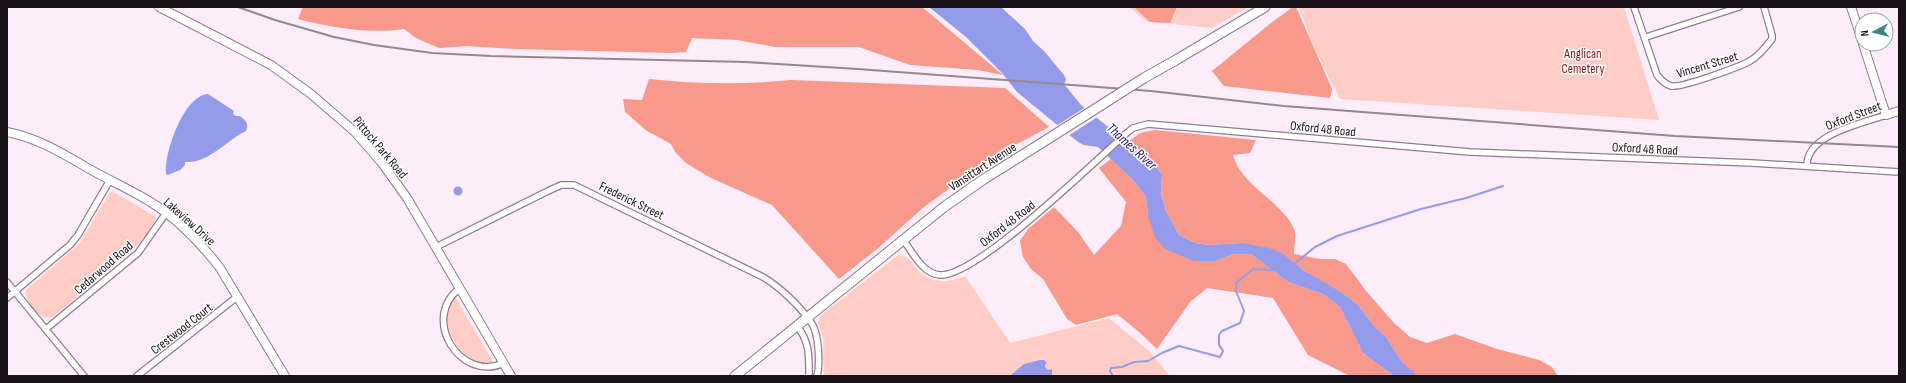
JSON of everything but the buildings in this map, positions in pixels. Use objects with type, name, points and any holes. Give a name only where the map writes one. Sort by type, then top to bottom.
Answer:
[{"type":"main road","name":"Pittock Park Road","points":[[159,7],[271,65],[292,79],[355,132],[395,180],[511,376]]},
{"type":"main road","name":"Vansittart Avenue","points":[[735,376],[904,241],[944,207],[972,187],[1144,78],[1265,7]]},
{"type":"main road","points":[[1866,52],[1886,115]]},
{"type":"main road","name":"Oxford Street","points":[[1886,115],[1899,111]]},
{"type":"main road","name":"Lakeview Drive","points":[[7,132],[25,136],[43,143],[150,202],[166,213],[208,252],[238,296],[286,376]]},
{"type":"street","name":"Vincent Street","points":[[1634,7],[1646,38],[1657,74],[1660,79],[1671,86],[1680,85],[1744,64],[1756,57],[1772,39],[1764,7]]},
{"type":"street","points":[[1646,38],[1739,7]]},
{"type":"street","name":"Oxford Street","points":[[1807,166],[1807,158],[1812,150],[1826,137],[1836,132],[1886,115]]},
{"type":"street","name":"Oxford 48 Road","points":[[904,241],[924,267],[931,273],[940,275],[951,274],[967,266],[1016,232],[1128,132],[1133,128],[1148,124],[1470,152],[1807,166],[1899,172]]},
{"type":"street","points":[[7,298],[70,245],[78,235],[110,180]]},
{"type":"street","name":"Frederick Street","points":[[436,248],[548,191],[561,185],[571,184],[775,284],[813,324],[817,340],[817,376]]},
{"type":"street","name":"Cedarwood Road","points":[[46,329],[138,253],[166,213]]},
{"type":"street","points":[[7,282],[84,376]]},
{"type":"street","points":[[460,288],[450,296],[444,312],[443,326],[449,344],[461,358],[474,366],[490,368],[504,364]]},
{"type":"street","name":"Crestwood Court","points":[[137,376],[238,296]]},
{"type":"street","points":[[797,326],[804,335],[808,345],[809,376]]},
{"type":"green space","points":[[1129,7],[1248,7],[1212,28],[1146,21]]},
{"type":"green space","name":"Anglican Cemetery","points":[[1299,7],[1624,7],[1659,120],[1340,99],[1313,45]]},
{"type":"green space","points":[[112,191],[156,217],[152,227],[134,249],[54,316],[49,318],[44,317],[31,305],[26,295],[26,290],[79,244]]},
{"type":"green space","points":[[898,255],[907,258],[922,274],[934,280],[946,281],[965,276],[1010,343],[1109,318],[1149,351],[1170,376],[824,376],[823,337],[818,323],[820,316]]},
{"type":"green space","points":[[456,298],[493,362],[492,363],[481,363],[470,358],[453,340],[447,316],[449,306]]},
{"type":"shaded area","points":[[303,7],[922,7],[1003,75],[978,70],[910,65],[859,47],[775,47],[737,40],[692,38],[686,52],[671,53],[515,49],[467,46],[439,48],[416,38],[404,29],[377,31],[351,29],[298,19]]},
{"type":"shaded area","points":[[1134,7],[1177,7],[1170,23],[1150,22]]},
{"type":"shaded area","points":[[1293,7],[1296,7],[1332,89],[1330,98],[1224,86],[1212,71]]},
{"type":"shaded area","points":[[649,79],[720,83],[756,83],[791,80],[1005,88],[1049,127],[994,156],[924,207],[877,249],[839,279],[772,205],[709,177],[686,163],[675,152],[671,144],[647,131],[625,112],[623,99],[642,100]]},
{"type":"shaded area","points":[[1155,130],[1256,140],[1250,153],[1233,155],[1237,166],[1244,176],[1289,219],[1295,231],[1294,254],[1320,259],[1335,259],[1346,264],[1366,291],[1394,323],[1410,337],[1427,343],[1455,334],[1497,349],[1539,360],[1552,367],[1558,376],[1416,376],[1402,362],[1386,337],[1376,328],[1357,304],[1341,292],[1294,264],[1242,243],[1210,245],[1195,243],[1179,235],[1166,211],[1161,194],[1162,175],[1154,164],[1128,142],[1140,133]]},
{"type":"shaded area","points":[[1111,159],[1133,180],[1146,197],[1148,216],[1216,261],[1233,254],[1251,254],[1288,282],[1323,294],[1340,307],[1363,353],[1394,376],[1350,376],[1308,355],[1273,298],[1207,288],[1190,302],[1157,349],[1117,314],[1076,325],[1067,319],[1043,279],[1031,269],[1023,257],[1020,241],[1028,229],[1054,207],[1078,232],[1094,255],[1121,226],[1126,202],[1099,168]]},
{"type":"water","points":[[929,7],[1001,7],[1025,29],[1033,41],[1044,51],[1064,75],[1066,80],[1064,84],[1081,105],[1154,164],[1162,175],[1161,194],[1166,211],[1179,235],[1195,243],[1210,245],[1242,243],[1269,248],[1282,253],[1303,270],[1341,292],[1357,304],[1376,328],[1386,337],[1402,362],[1414,372],[1416,376],[1394,376],[1363,353],[1340,307],[1323,294],[1288,282],[1251,254],[1233,254],[1216,261],[1194,261],[1165,249],[1155,237],[1148,216],[1146,197],[1133,180],[1098,147],[1084,145],[1078,142],[1017,92],[1002,73],[966,37]]},
{"type":"water","points":[[208,94],[234,111],[233,114],[244,119],[247,124],[246,131],[217,151],[202,159],[193,162],[185,162],[185,165],[180,170],[168,175],[166,174],[168,153],[177,126],[191,104],[199,97]]},
{"type":"water","points":[[456,187],[460,187],[462,191],[460,195],[456,195],[454,193],[454,189]]},
{"type":"water","points":[[1044,360],[1047,363],[1045,364],[1045,367],[1048,370],[1052,369],[1052,376],[1012,376],[1012,374],[1024,364]]},
{"type":"pier","points":[[1086,107],[1099,116],[1068,136],[1056,126]]},
{"type":"waterway","points":[[1293,265],[1315,247],[1337,236],[1421,209],[1466,198],[1503,186]]},
{"type":"waterway","points":[[1113,376],[1110,371],[1111,368],[1122,367],[1134,362],[1148,361],[1179,346],[1220,357],[1223,351],[1219,345],[1219,335],[1222,331],[1240,323],[1244,311],[1236,291],[1236,283],[1253,269],[1273,270]]},
{"type":"railway","points":[[238,7],[275,20],[334,37],[374,45],[432,53],[491,56],[746,62],[858,69],[1151,91],[1284,106],[1675,136],[1899,147]]},
{"type":"water label","name":"Thames River","points":[[1132,146]]}]
